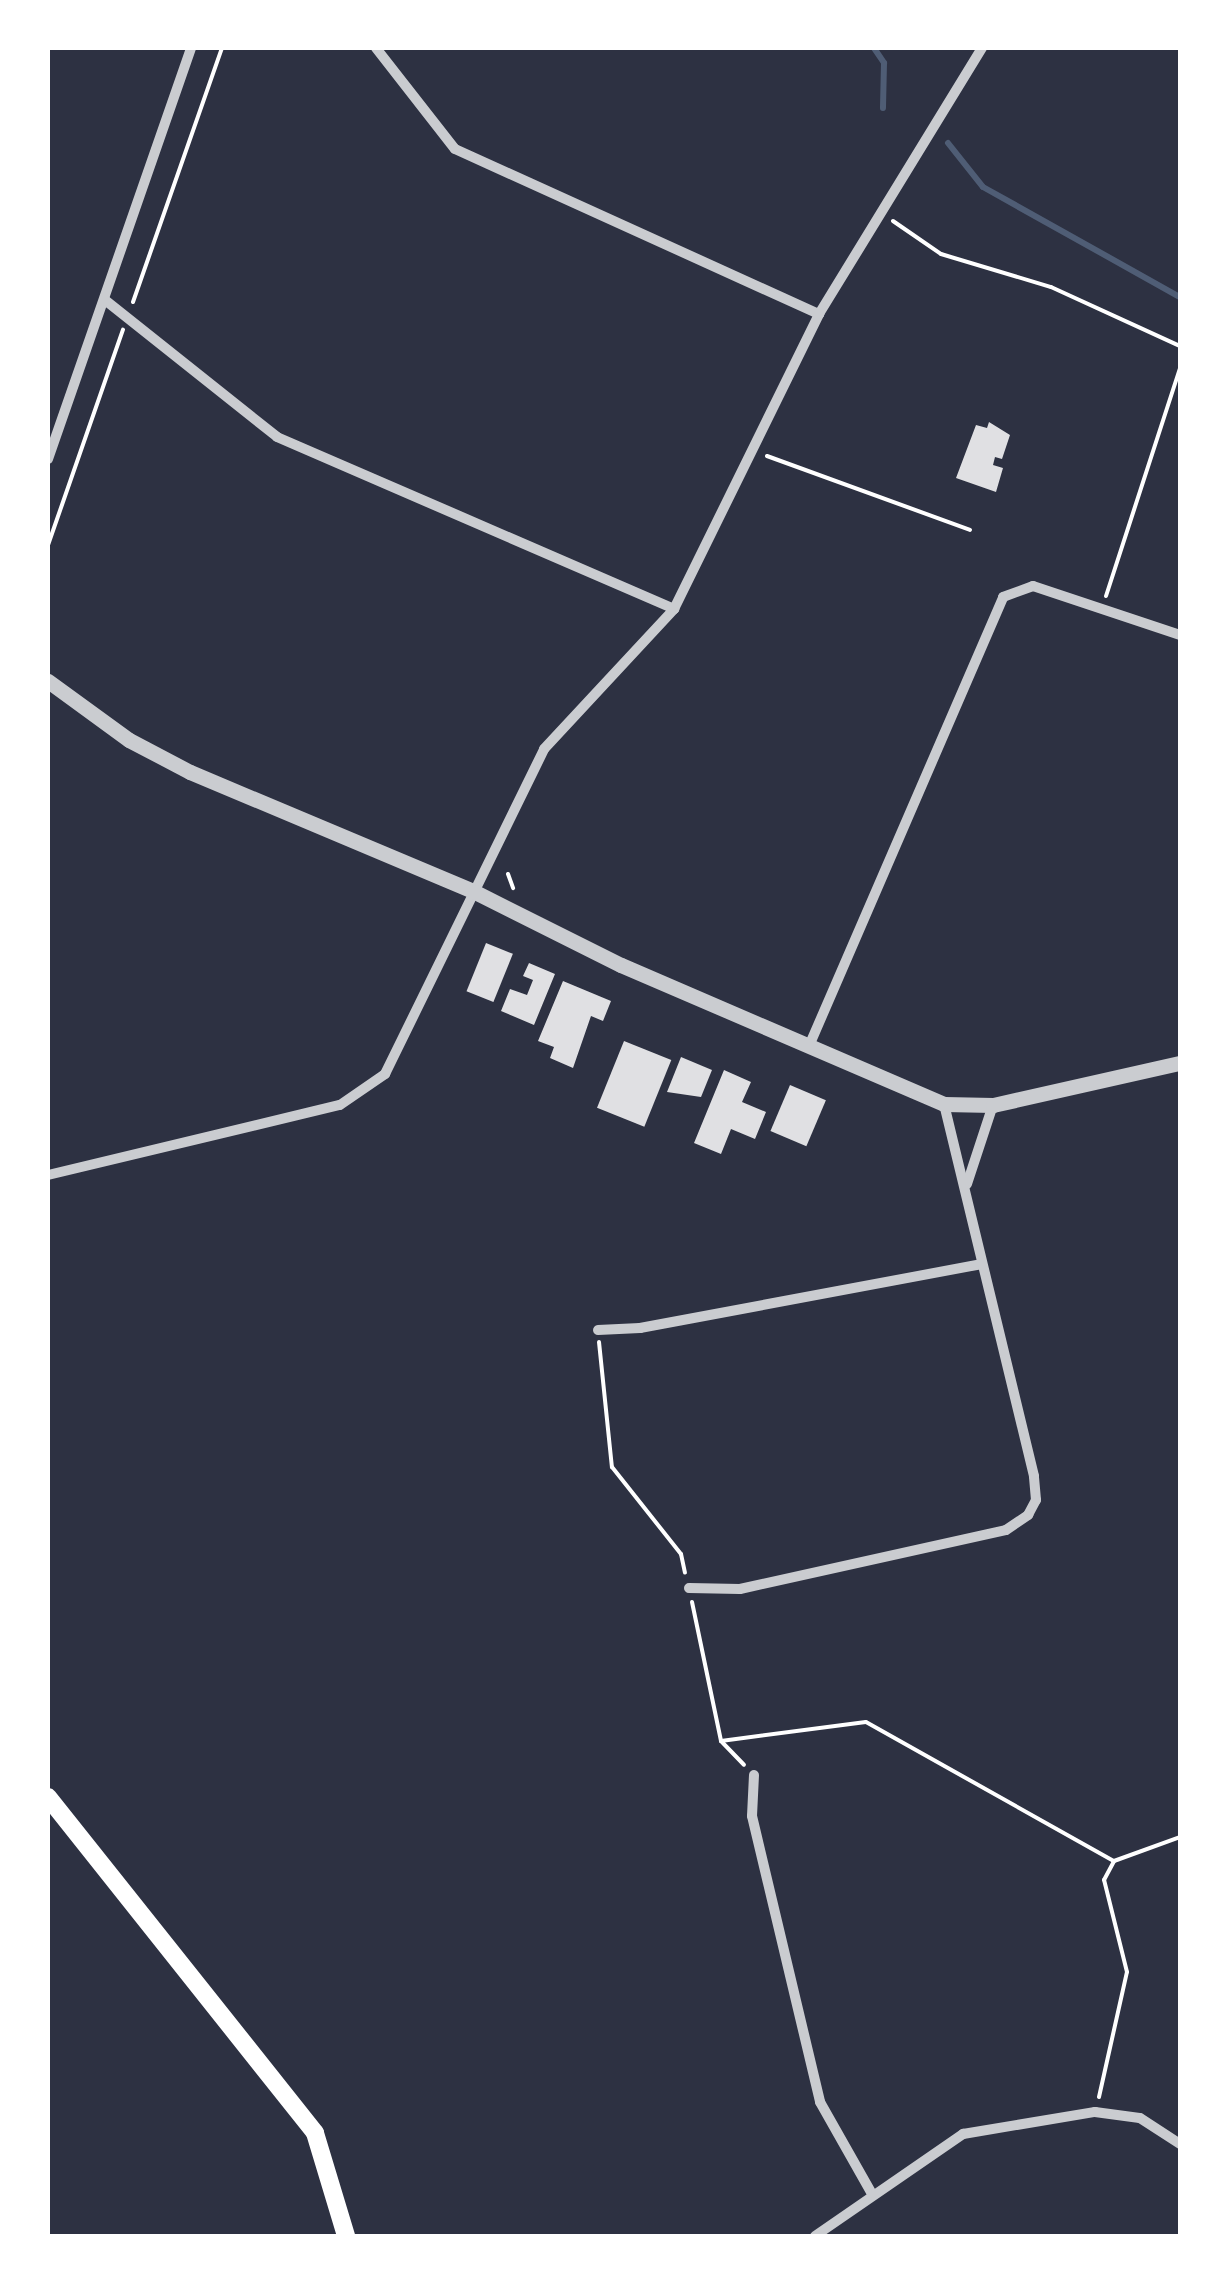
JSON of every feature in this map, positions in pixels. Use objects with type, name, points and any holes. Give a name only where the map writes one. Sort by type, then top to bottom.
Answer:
[{"type":"main road","points":[[48,1797],[315,2134],[346,2236]]},
{"type":"street","points":[[48,459],[191,48]]},
{"type":"street","points":[[376,48],[454,149],[819,314]]},
{"type":"street","points":[[48,1175],[356,1098],[395,1060],[556,730],[674,609],[819,314],[982,48]]},
{"type":"street","points":[[105,300],[276,437],[674,609]]},
{"type":"street","points":[[809,1046],[1004,598],[1033,586],[1180,635]]},
{"type":"street","points":[[48,681],[129,740],[190,772],[475,892],[622,965],[944,1104],[992,1105],[1180,1063]]},
{"type":"street","points":[[689,1588],[740,1588],[1006,1530],[1028,1515],[1036,1500],[1034,1476],[967,1187],[944,1104]]},
{"type":"street","points":[[967,1187],[980,1130],[992,1105]]},
{"type":"street","points":[[598,1330],[640,1328],[982,1264]]},
{"type":"street","points":[[754,1775],[752,1816],[820,2102],[872,2194]]},
{"type":"street","points":[[815,2236],[963,2134],[1095,2112],[1140,2118],[1180,2144]]},
{"type":"path","points":[[48,545],[222,48]]},
{"type":"path","points":[[879,212],[942,254],[1051,286],[1180,346]]},
{"type":"path","points":[[1102,608],[1180,368]]},
{"type":"path","points":[[753,451],[970,530]]},
{"type":"path","points":[[508,874],[512,888]]},
{"type":"path","points":[[598,1330],[612,1467],[681,1554],[721,1741],[754,1775]]},
{"type":"path","points":[[721,1741],[866,1722],[1114,1861]]},
{"type":"path","points":[[1095,2112],[1127,1972],[1104,1880],[1114,1861],[1180,1837]]},
{"type":"building","points":[[989,422],[1010,435],[1002,459],[995,457],[993,465],[1003,468],[996,492],[956,478],[976,425],[987,428]]},
{"type":"building","points":[[486,943],[513,954],[493,1002],[467,991]]},
{"type":"building","points":[[529,963],[555,974],[534,1025],[501,1011],[510,989],[527,995],[533,980],[523,976]]},
{"type":"building","points":[[563,981],[611,1001],[603,1021],[591,1016],[573,1068],[550,1058],[554,1047],[538,1041]]},
{"type":"building","points":[[624,1041],[671,1060],[644,1127],[597,1108]]},
{"type":"building","points":[[681,1057],[712,1070],[701,1097],[667,1092]]},
{"type":"building","points":[[724,1070],[751,1082],[742,1102],[766,1112],[755,1139],[731,1129],[721,1154],[694,1143]]},
{"type":"building","points":[[790,1085],[826,1100],[806,1146],[770,1131]]},
{"type":"waterway","points":[[874,48],[884,63],[883,108]]},
{"type":"waterway","points":[[948,143],[983,187],[1180,297]]}]
